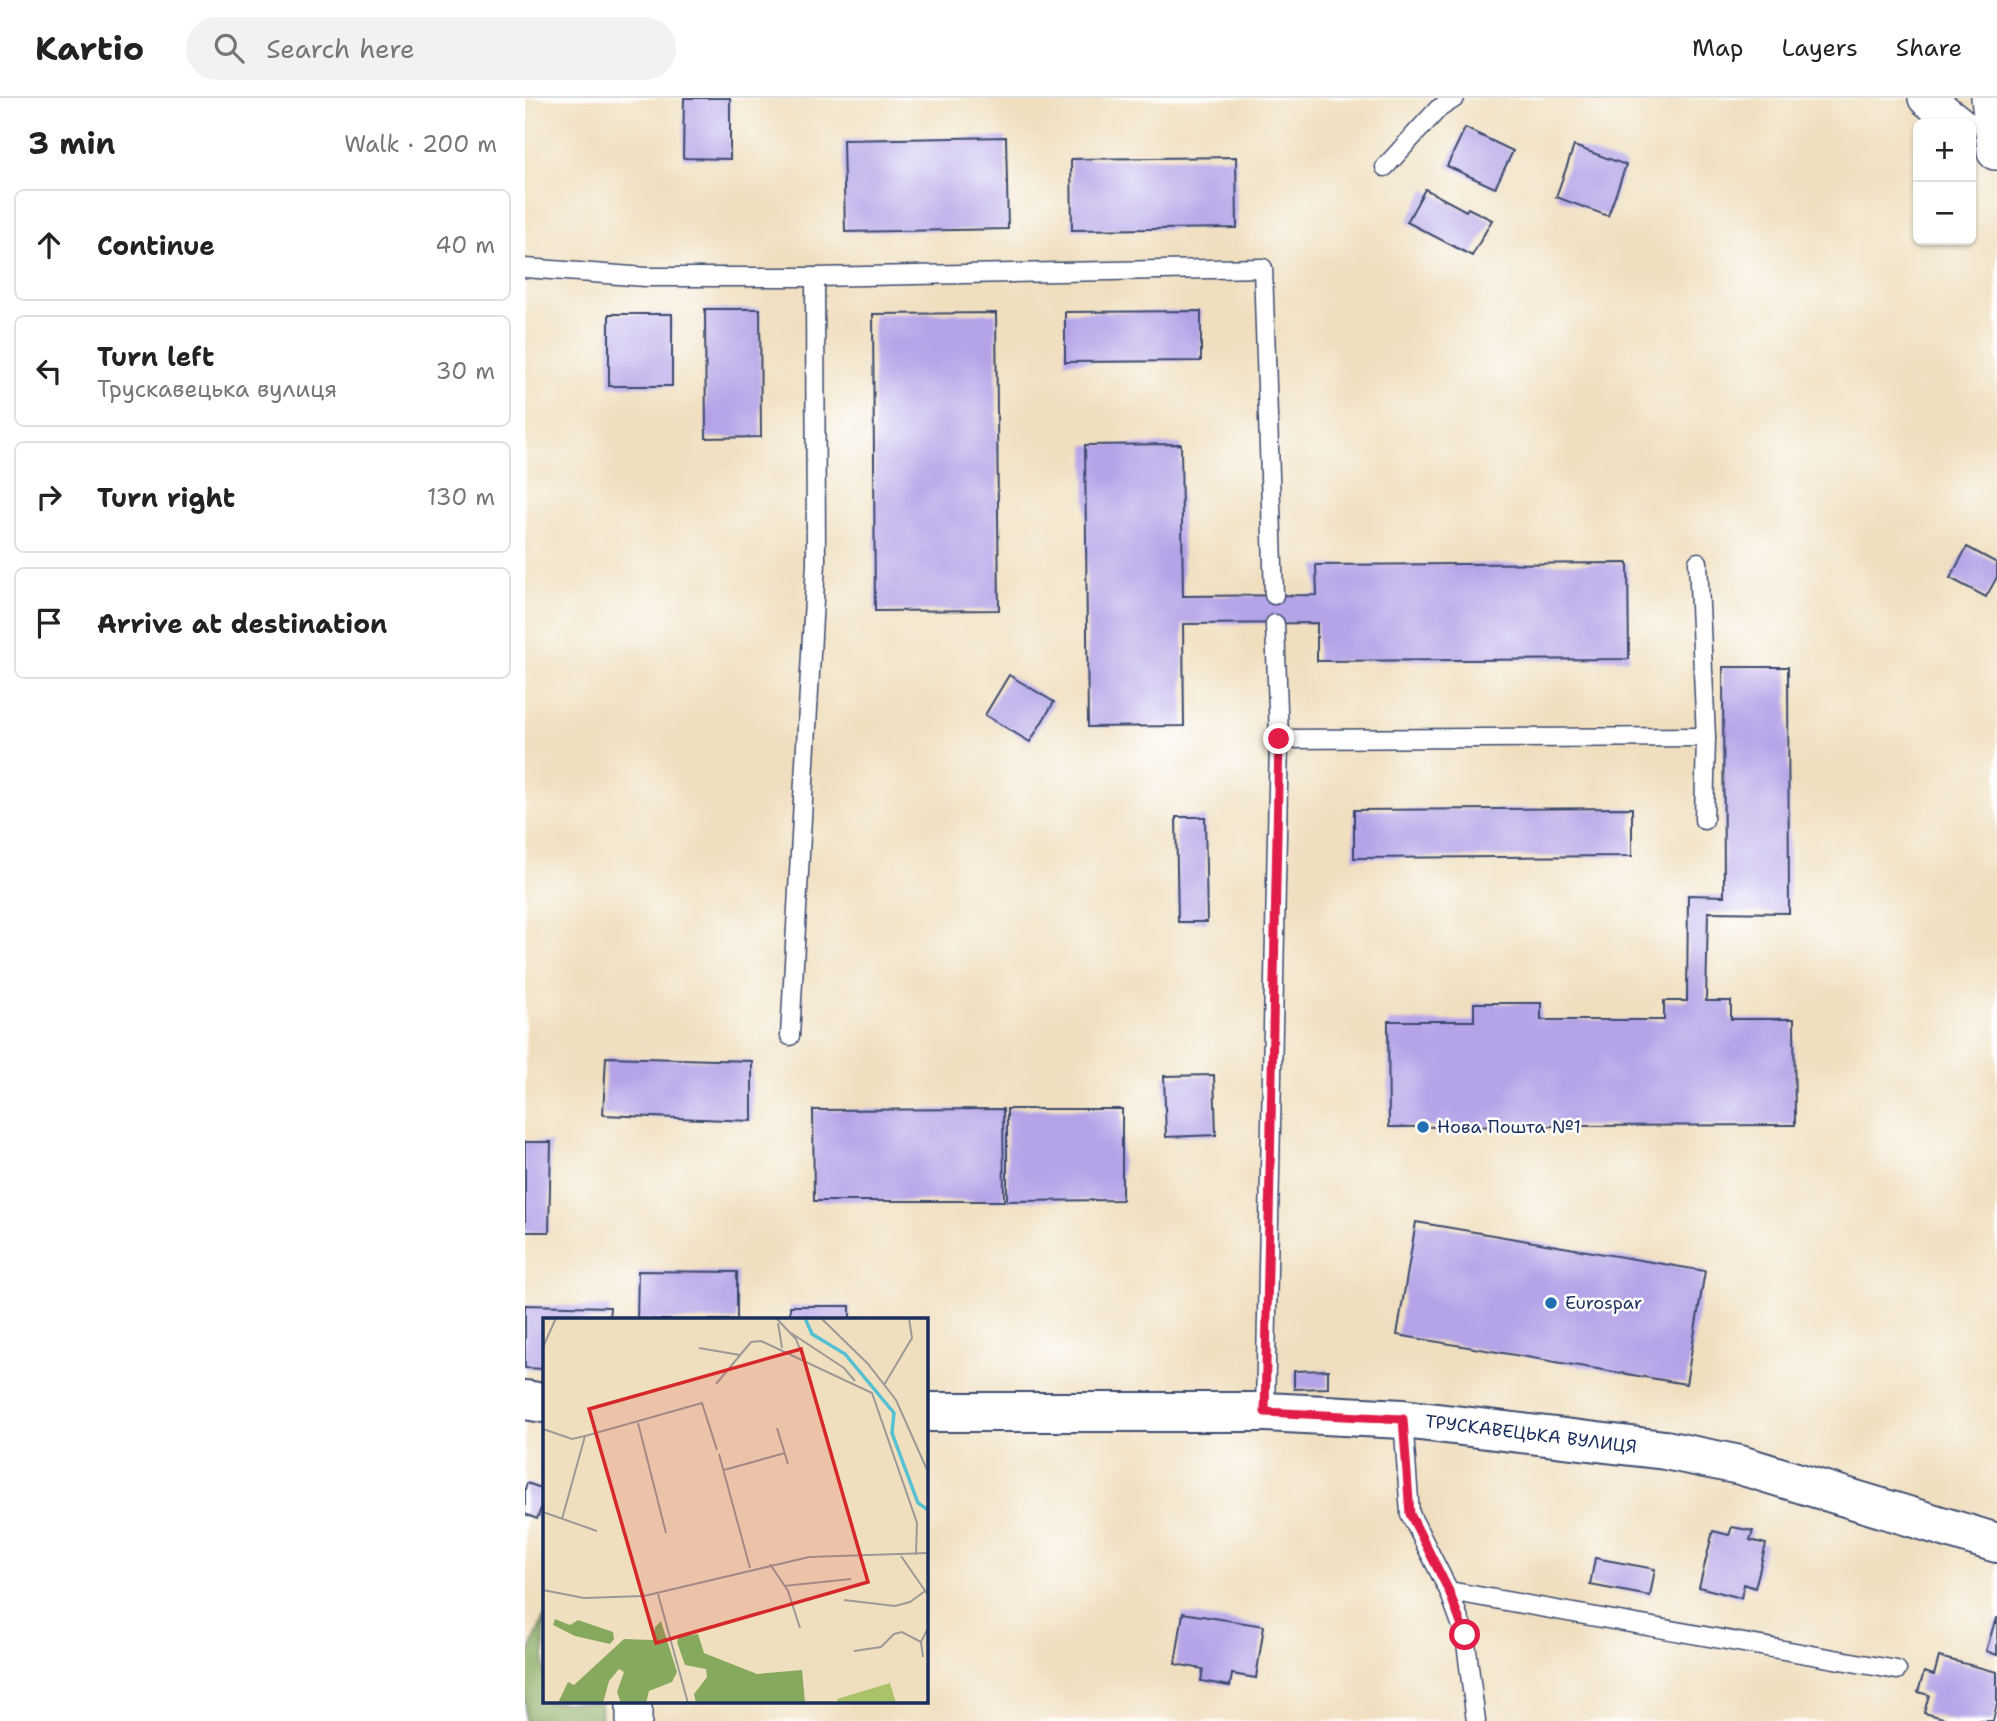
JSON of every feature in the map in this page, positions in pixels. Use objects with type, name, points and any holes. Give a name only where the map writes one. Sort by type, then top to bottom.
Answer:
[{"type":"main road","points":[[525,1400],[543,1403]]},
{"type":"main road","name":"ТРУСКАВЕЦЬКА ВУЛИЦЯ","points":[[927,1412],[1265,1412],[1403,1419],[1665,1450],[1740,1465],[1997,1543]]},
{"type":"street","points":[[1926,98],[1953,119]]},
{"type":"street","points":[[1987,146],[1989,98]]},
{"type":"lane","points":[[1385,167],[1438,109],[1455,98]]},
{"type":"lane","points":[[525,268],[646,277],[1263,268],[1274,595]]},
{"type":"lane","points":[[790,1036],[816,563],[815,276]]},
{"type":"lane","points":[[1698,562],[1706,737],[1704,820]]},
{"type":"lane","points":[[1265,1412],[1279,739],[1275,624]]},
{"type":"lane","points":[[1279,739],[1706,737]]},
{"type":"lane","points":[[1403,1419],[1410,1514],[1449,1591],[1465,1635],[1476,1721]]},
{"type":"lane","points":[[1449,1591],[1897,1670]]},
{"type":"green space","points":[[543,1619],[543,1704],[600,1704],[601,1721],[525,1721],[525,1663]]},
{"type":"building","points":[[684,98],[730,98],[730,159],[683,158]]},
{"type":"building","points":[[1465,128],[1513,151],[1495,188],[1447,166]]},
{"type":"building","points":[[1006,137],[1008,229],[845,232],[843,140]]},
{"type":"building","points":[[1574,146],[1626,165],[1608,216],[1556,197]]},
{"type":"building","points":[[1236,157],[1237,228],[1072,230],[1071,159]]},
{"type":"building","points":[[1425,189],[1466,211],[1468,208],[1492,220],[1472,256],[1407,222]]},
{"type":"building","points":[[705,309],[760,309],[761,437],[706,438]]},
{"type":"building","points":[[1201,311],[1201,361],[1065,362],[1065,312]]},
{"type":"building","points":[[996,313],[999,610],[875,611],[873,314]]},
{"type":"building","points":[[609,314],[672,314],[672,386],[609,386]]},
{"type":"building","points":[[1181,444],[1183,596],[1317,595],[1316,565],[1628,563],[1629,659],[1317,661],[1317,623],[1183,624],[1184,726],[1088,727],[1085,445]]},
{"type":"building","points":[[1967,547],[1997,563],[1997,577],[1986,597],[1950,578]]},
{"type":"building","points":[[1723,667],[1788,667],[1789,913],[1708,912],[1706,1001],[1731,1001],[1731,1019],[1794,1019],[1795,1125],[1389,1127],[1388,1021],[1474,1021],[1474,1003],[1541,1003],[1541,1020],[1664,1020],[1664,1001],[1687,1001],[1688,895],[1724,896]]},
{"type":"building","points":[[1009,675],[1054,702],[1030,742],[985,715]]},
{"type":"building","points":[[1632,808],[1632,856],[1354,858],[1354,810]]},
{"type":"building","points":[[1176,817],[1205,817],[1207,922],[1178,922]]},
{"type":"building","points":[[606,1057],[752,1061],[752,1121],[603,1115]]},
{"type":"building","points":[[1214,1075],[1216,1135],[1166,1137],[1164,1076]]},
{"type":"building","points":[[1003,1109],[1004,1201],[814,1201],[813,1110]]},
{"type":"building","points":[[1007,1109],[1122,1109],[1122,1200],[1007,1201]]},
{"type":"building","points":[[525,1142],[551,1142],[549,1232],[525,1232]]},
{"type":"building","name":"Eurospar","points":[[1416,1222],[1705,1271],[1686,1384],[1397,1335]]},
{"type":"building","points":[[638,1271],[737,1272],[737,1318],[637,1318]]},
{"type":"building","points":[[525,1305],[610,1307],[609,1318],[543,1318],[543,1369],[525,1368]]},
{"type":"building","points":[[790,1306],[850,1306],[850,1318],[790,1318]]},
{"type":"building","points":[[1328,1370],[1328,1388],[1294,1389],[1294,1371]]},
{"type":"building","points":[[527,1483],[543,1489],[543,1503],[537,1519],[525,1514]]},
{"type":"building","points":[[1732,1527],[1753,1531],[1750,1540],[1766,1544],[1755,1588],[1744,1584],[1741,1598],[1699,1587],[1713,1531],[1729,1535]]},
{"type":"building","points":[[1595,1558],[1655,1569],[1650,1596],[1590,1585]]},
{"type":"building","points":[[1183,1613],[1264,1626],[1256,1678],[1232,1674],[1230,1686],[1201,1681],[1203,1669],[1175,1664]]},
{"type":"building","points":[[1997,1618],[1997,1655],[1986,1651]]},
{"type":"building","points":[[1939,1657],[1997,1672],[1997,1704],[1993,1721],[1955,1721],[1924,1713],[1929,1695],[1918,1692],[1924,1672],[1934,1675]]},
{"type":"place","name":"Нова Пошта №1","points":[[1423,1127]]},
{"type":"place","name":"Eurospar","points":[[1551,1303]]},
{"type":"route","points":[[1279,739],[1265,1412],[1403,1419],[1410,1514],[1449,1591],[1465,1635]]}]
